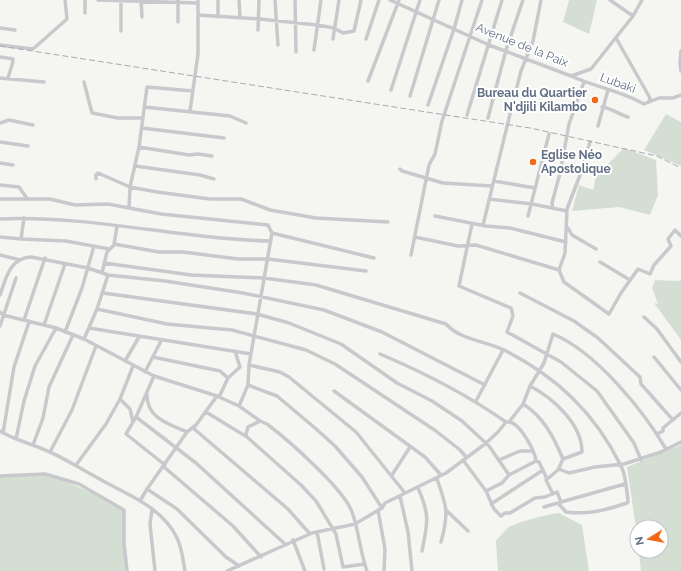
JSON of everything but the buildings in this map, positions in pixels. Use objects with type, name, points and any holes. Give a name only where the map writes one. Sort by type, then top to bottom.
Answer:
[{"type":"street","points":[[0,45],[33,49],[68,19],[65,0]]},
{"type":"street","points":[[85,0],[85,13]]},
{"type":"street","points":[[100,0],[198,2],[198,54],[190,111]]},
{"type":"street","points":[[121,0],[121,31]]},
{"type":"street","points":[[218,0],[218,17]]},
{"type":"street","points":[[240,0],[240,17]]},
{"type":"street","points":[[258,30],[260,18],[259,0]]},
{"type":"street","points":[[275,0],[275,21],[278,45]]},
{"type":"street","points":[[295,0],[296,52]]},
{"type":"street","points":[[314,50],[321,0]]},
{"type":"street","points":[[333,39],[339,0]]},
{"type":"street","points":[[198,15],[260,18],[296,24],[317,25],[334,28],[343,34],[354,31],[361,0]]},
{"type":"street","points":[[366,39],[379,0]]},
{"type":"street","name":"Avenue de la Paix","points":[[390,0],[398,2],[417,13],[489,45],[506,50],[571,76],[591,68],[633,16],[642,0]]},
{"type":"street","points":[[391,90],[420,0]]},
{"type":"street","points":[[410,96],[440,0]]},
{"type":"street","points":[[428,105],[454,29],[462,0]]},
{"type":"street","points":[[411,255],[429,165],[435,154],[442,121],[482,0]]},
{"type":"street","points":[[467,115],[502,0]]},
{"type":"street","points":[[488,118],[506,50],[523,0]]},
{"type":"street","points":[[483,225],[512,106],[533,41],[541,0]]},
{"type":"street","points":[[610,0],[633,16]]},
{"type":"street","points":[[141,1],[142,17]]},
{"type":"street","points":[[178,1],[178,22]]},
{"type":"street","points":[[368,81],[398,2]]},
{"type":"street","points":[[0,28],[15,30]]},
{"type":"street","points":[[616,38],[650,98],[649,102]]},
{"type":"street","points":[[681,51],[681,71]]},
{"type":"street","points":[[0,57],[13,59],[13,66],[8,72],[8,79]]},
{"type":"street","name":"Lubaki","points":[[571,76],[584,82],[628,96],[644,104],[681,95]]},
{"type":"street","points":[[0,78],[44,82]]},
{"type":"street","points":[[84,82],[92,113],[118,118],[143,118]]},
{"type":"street","points":[[553,208],[552,204],[560,173],[569,124],[584,82]]},
{"type":"street","points":[[129,208],[130,187],[139,147],[148,86],[193,91]]},
{"type":"street","points":[[598,126],[602,107],[608,90]]},
{"type":"street","points":[[144,107],[230,116],[246,123]]},
{"type":"street","points":[[602,107],[609,108],[616,114],[628,117]]},
{"type":"street","points":[[0,122],[9,120],[33,125]]},
{"type":"street","points":[[142,128],[224,138]]},
{"type":"street","points":[[528,216],[549,134]]},
{"type":"street","points":[[0,142],[28,146]]},
{"type":"street","points":[[590,142],[582,170],[567,211],[565,253],[559,270],[564,282],[607,314],[638,269],[651,274],[654,265],[671,246],[668,239],[675,230],[681,236]]},
{"type":"street","points":[[139,147],[189,155],[198,154],[212,156]]},
{"type":"street","points":[[0,163],[14,165]]},
{"type":"street","points":[[135,166],[200,175],[214,179]]},
{"type":"street","points":[[400,169],[402,171],[426,178],[461,185],[492,186]]},
{"type":"street","points":[[96,179],[96,175],[98,173],[130,187],[210,199],[241,199],[270,210],[316,218],[388,222]]},
{"type":"street","points":[[494,181],[535,188]]},
{"type":"street","points":[[0,185],[21,187],[26,198]]},
{"type":"street","points":[[0,199],[50,199],[69,205],[105,204],[161,214],[268,225],[272,233],[249,365],[248,385],[239,406]]},
{"type":"street","points":[[489,199],[532,204],[567,211]]},
{"type":"street","points":[[435,216],[472,224],[510,228],[566,242]]},
{"type":"street","points":[[0,219],[24,218],[71,220],[219,238],[271,241]]},
{"type":"street","points":[[21,239],[24,218]]},
{"type":"street","points":[[472,224],[459,286],[511,308],[513,316],[507,332],[561,362],[597,391],[634,443],[641,460]]},
{"type":"street","points":[[102,273],[109,249],[114,244],[117,226]]},
{"type":"street","points":[[567,227],[572,235],[596,249]]},
{"type":"street","points":[[272,233],[374,258]]},
{"type":"street","points":[[0,237],[66,241],[109,249]]},
{"type":"street","points":[[415,237],[458,246],[476,245],[559,270]]},
{"type":"street","points":[[114,244],[158,252],[183,252],[238,259],[268,259],[366,271]]},
{"type":"street","points":[[65,332],[82,288],[94,246]]},
{"type":"street","points":[[0,255],[20,260]]},
{"type":"street","points":[[0,294],[11,267],[20,260],[31,257],[45,258],[65,264],[88,268],[108,275],[165,281],[243,293],[324,310],[351,319],[408,344],[485,385]]},
{"type":"street","points":[[24,320],[45,258]]},
{"type":"street","points":[[600,262],[630,280]]},
{"type":"street","points":[[97,309],[167,324],[227,330],[255,336],[306,350],[335,364],[436,431],[460,450],[486,491],[492,504],[501,516],[505,513],[510,513],[535,498],[557,492],[559,503],[566,512],[579,514],[604,510],[628,503],[626,484],[621,465],[590,415],[563,389],[503,350],[474,340],[450,329],[446,324],[316,285],[264,278],[190,275],[104,263]]},
{"type":"street","points":[[44,325],[65,264]]},
{"type":"street","points":[[84,339],[103,293],[108,275]]},
{"type":"street","points":[[0,326],[2,314],[16,278]]},
{"type":"street","points":[[103,293],[258,314],[289,323],[347,348],[397,383],[432,401],[462,421],[476,432],[509,475]]},
{"type":"street","points":[[520,293],[574,321],[618,354],[640,376],[641,384],[673,420]]},
{"type":"street","points":[[2,314],[56,328],[84,339],[154,376],[218,397],[239,406],[279,432],[332,483],[349,504],[367,571]]},
{"type":"street","points":[[644,318],[657,329],[681,362]]},
{"type":"street","points":[[29,322],[14,367],[1,432],[50,452],[76,465],[152,509],[172,528],[178,540],[185,571]]},
{"type":"street","points":[[16,439],[24,401],[35,366],[56,328]]},
{"type":"street","points":[[89,328],[251,354]]},
{"type":"street","points":[[228,571],[310,534],[334,530],[355,524],[380,509],[386,503],[437,479],[485,444],[508,422],[523,404],[530,386],[544,363],[554,334],[592,357],[614,381],[657,434],[666,449]]},
{"type":"street","points":[[33,445],[43,418],[49,388],[73,335]]},
{"type":"street","points":[[125,361],[139,337]]},
{"type":"street","points":[[145,372],[161,340]]},
{"type":"street","points":[[50,452],[72,410],[96,346]]},
{"type":"street","points":[[476,401],[503,350]]},
{"type":"street","points":[[140,501],[187,432],[193,428],[218,397],[228,378],[240,367],[235,351]]},
{"type":"street","points":[[380,354],[430,376],[476,401],[508,422],[513,422],[524,433],[553,494]]},
{"type":"street","points":[[153,357],[220,371],[228,378]]},
{"type":"street","points":[[654,357],[681,390]]},
{"type":"street","points":[[249,365],[280,372],[289,377],[356,432],[405,493]]},
{"type":"street","points":[[76,465],[106,424],[120,399],[133,366]]},
{"type":"street","points":[[154,376],[136,417],[126,435],[233,526],[261,557]]},
{"type":"street","points":[[248,385],[277,396],[335,446],[362,477],[380,509],[385,549],[384,571]]},
{"type":"street","points":[[530,386],[551,400],[573,425],[580,441],[582,452],[563,459]]},
{"type":"street","points":[[147,392],[147,405],[156,418],[187,432]]},
{"type":"street","points":[[334,392],[429,461],[441,475]]},
{"type":"street","points":[[120,399],[130,409],[133,422]]},
{"type":"street","points":[[523,404],[538,416],[548,428],[563,459],[559,469],[547,479]]},
{"type":"street","points":[[206,412],[247,437],[301,485],[316,501],[334,530],[343,568],[365,564]]},
{"type":"street","points":[[657,434],[663,431],[663,428],[681,413]]},
{"type":"street","points":[[136,417],[196,463],[285,544]]},
{"type":"street","points":[[247,437],[246,434],[248,427],[260,421]]},
{"type":"street","points":[[193,428],[288,509],[310,534]]},
{"type":"street","points":[[559,469],[569,473],[595,467],[621,465],[641,460],[681,442]]},
{"type":"street","points":[[499,460],[520,451],[529,445]]},
{"type":"street","points":[[392,475],[410,447]]},
{"type":"street","points":[[520,451],[532,451]]},
{"type":"street","points":[[486,491],[502,483],[509,475],[536,460]]},
{"type":"street","points":[[492,504],[542,470]]},
{"type":"street","points":[[0,476],[46,474],[79,484],[124,510],[124,544],[127,571]]},
{"type":"street","points":[[437,479],[447,511],[468,531]]},
{"type":"street","points":[[544,506],[626,484]]},
{"type":"street","points":[[418,488],[427,509],[427,528],[422,551]]},
{"type":"street","points":[[147,489],[177,509],[226,557],[239,566]]},
{"type":"street","points":[[400,496],[408,532],[412,571]]},
{"type":"street","points":[[441,542],[446,522],[446,506]]},
{"type":"street","points":[[152,509],[150,524],[155,571]]},
{"type":"street","points":[[317,532],[324,569]]},
{"type":"street","points":[[294,540],[306,571]]},
{"type":"shaded area","points":[[569,0],[597,0],[589,34],[563,22]]},
{"type":"shaded area","points":[[666,114],[681,122],[681,166],[644,150]]},
{"type":"shaded area","points":[[624,148],[656,160],[658,195],[650,215],[619,207],[572,211],[579,185],[593,190],[596,176]]},
{"type":"shaded area","points":[[655,280],[681,280],[681,340],[654,303],[658,304],[652,288]]},
{"type":"shaded area","points":[[681,445],[681,571],[641,571],[640,559],[669,559],[669,519],[635,519],[627,467]]},
{"type":"shaded area","points":[[38,474],[72,484],[93,493],[124,510],[127,571],[0,571],[0,477]]},
{"type":"shaded area","points":[[559,513],[582,525],[589,571],[498,571],[496,541],[505,530],[513,525]]},
{"type":"railway","points":[[0,46],[530,128],[657,156],[681,168]]},
{"type":"place","name":"Bureau du Quartier N'djili Kilambo","points":[[595,100]]},
{"type":"place","name":"Eglise Néo Apostolique","points":[[533,162]]}]
